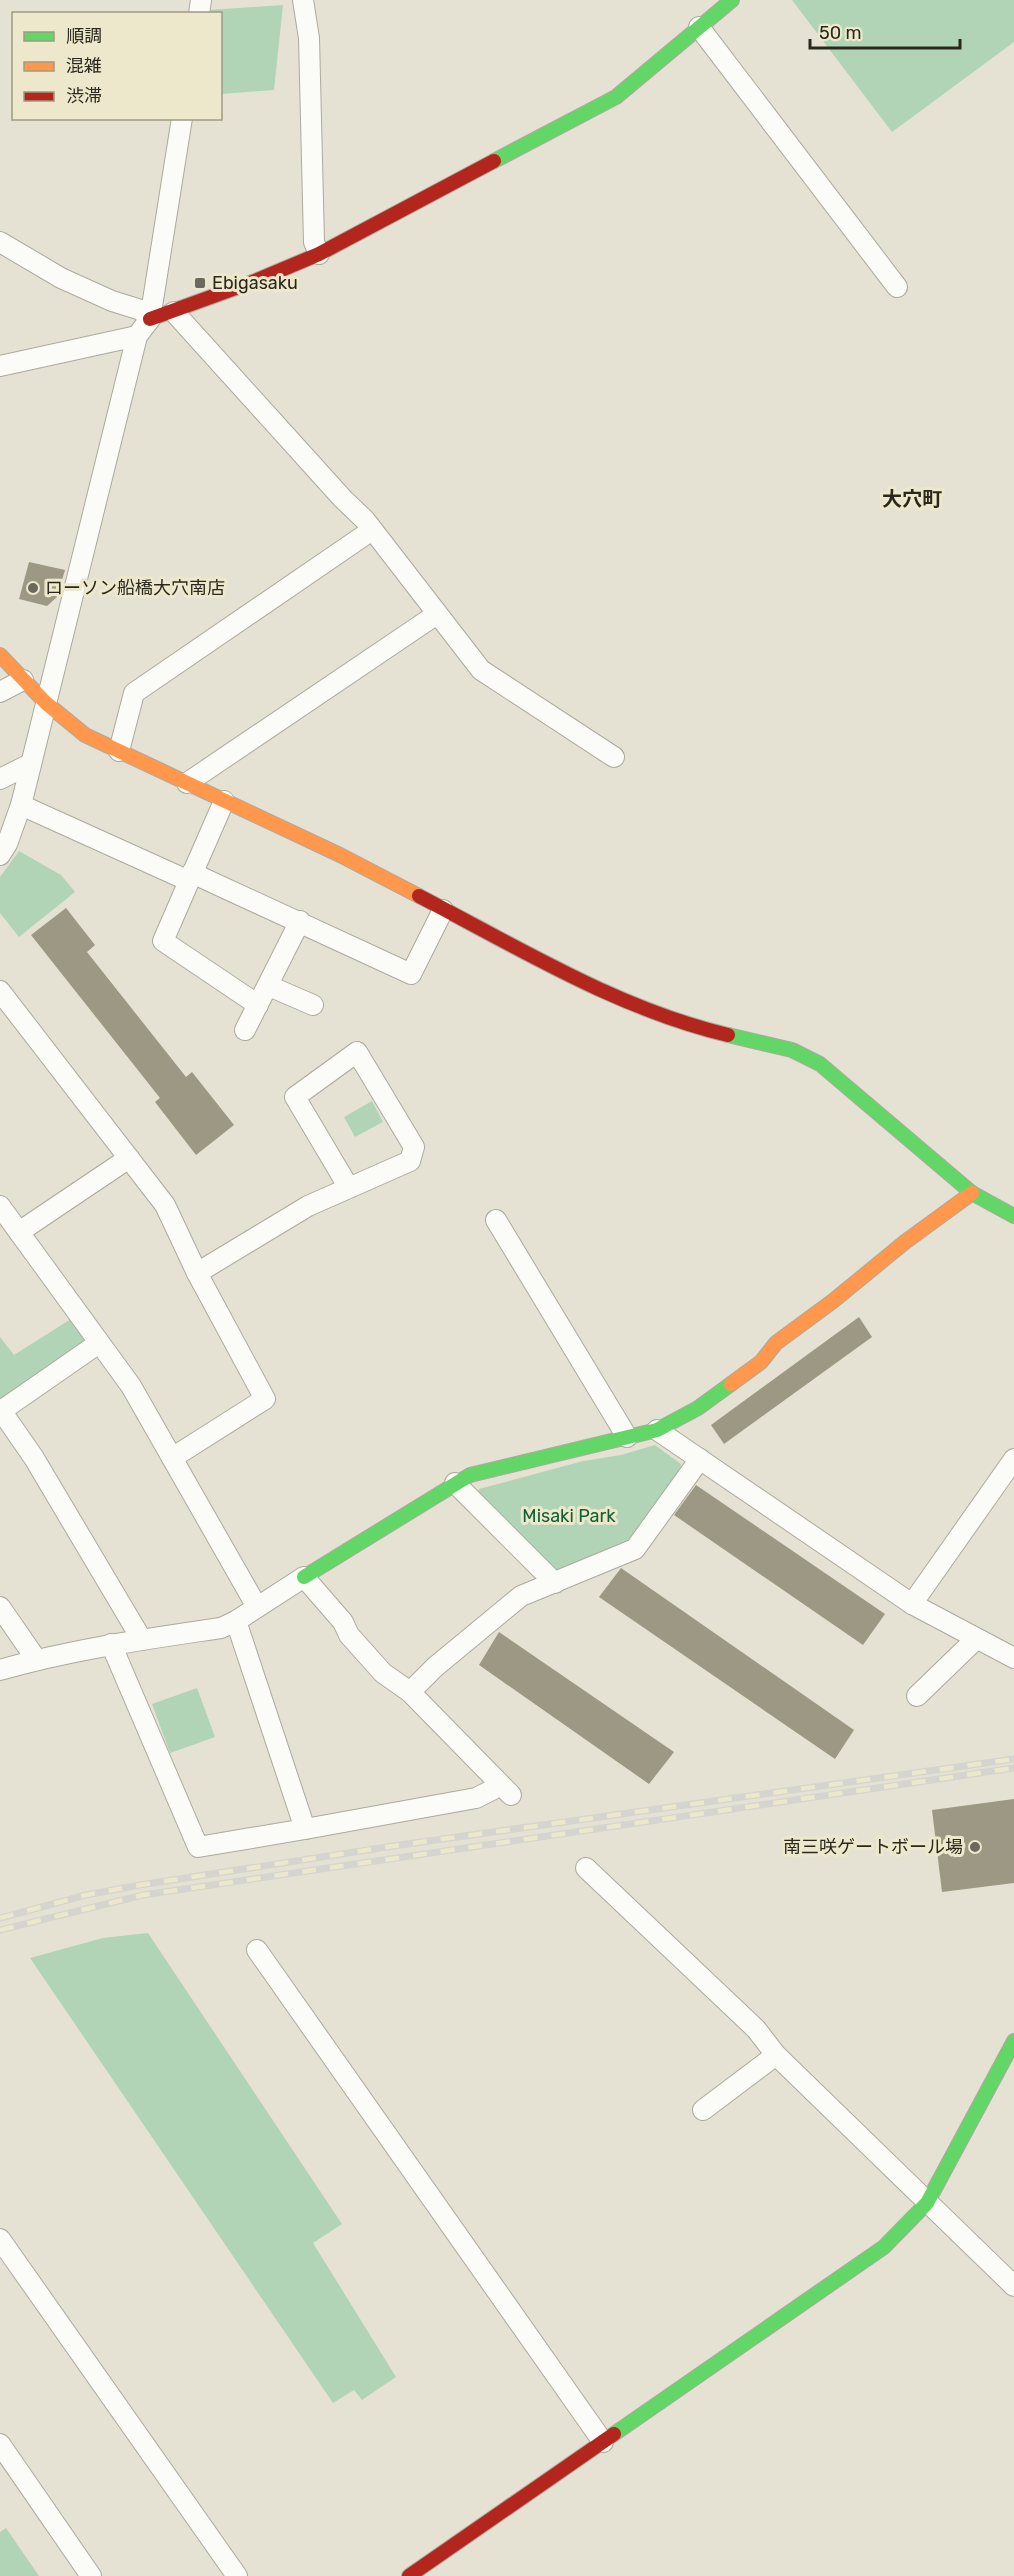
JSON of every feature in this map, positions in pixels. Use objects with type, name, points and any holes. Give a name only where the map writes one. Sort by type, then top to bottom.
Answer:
[{"type":"street","points":[[303,0],[309,38],[314,242],[318,254]]},
{"type":"street","points":[[150,319],[174,312],[318,254],[616,97],[732,0]]},
{"type":"street","points":[[699,27],[897,287]]},
{"type":"street","points":[[0,855],[7,843],[21,805],[137,336],[150,319],[182,120]]},
{"type":"street","points":[[0,242],[61,278],[111,301],[141,310],[150,319]]},
{"type":"street","points":[[174,312],[372,530],[481,670],[614,757]]},
{"type":"street","points":[[0,366],[137,336]]},
{"type":"street","points":[[119,751],[134,693],[372,530]]},
{"type":"street","points":[[187,783],[437,614]]},
{"type":"street","points":[[0,655],[46,703],[85,735],[340,855],[443,910],[637,1006],[691,1026],[792,1050],[820,1064],[972,1193],[1014,1216]]},
{"type":"street","points":[[0,692],[23,680]]},
{"type":"street","points":[[0,779],[30,764]]},
{"type":"street","points":[[224,801],[163,941],[258,1005]]},
{"type":"street","points":[[21,805],[300,921],[411,974],[443,910]]},
{"type":"street","points":[[245,1030],[300,921]]},
{"type":"street","points":[[269,986],[312,1005]]},
{"type":"street","points":[[0,991],[165,1205],[196,1273],[265,1399],[172,1458]]},
{"type":"street","points":[[196,1273],[308,1206],[411,1161],[414,1147],[357,1052],[295,1097],[349,1188]]},
{"type":"street","points":[[19,1232],[129,1158]]},
{"type":"street","points":[[0,1670],[36,1659],[111,1644],[221,1628],[236,1621],[470,1475],[657,1430],[698,1408],[761,1362],[776,1343],[833,1301],[905,1242],[972,1193]]},
{"type":"street","points":[[0,1206],[131,1386],[257,1607]]},
{"type":"street","points":[[496,1220],[627,1437]]},
{"type":"street","points":[[99,1343],[1,1410],[33,1458],[142,1640]]},
{"type":"street","points":[[657,1430],[912,1604],[1014,1658]]},
{"type":"street","points":[[410,1692],[435,1667],[521,1596],[635,1550],[700,1459]]},
{"type":"street","points":[[912,1604],[1014,1459]]},
{"type":"street","points":[[455,1483],[555,1584]]},
{"type":"street","points":[[111,1644],[198,1847],[476,1798],[492,1790],[504,1789],[410,1692],[383,1673],[349,1635],[343,1622],[304,1577]]},
{"type":"street","points":[[0,1607],[36,1659]]},
{"type":"street","points":[[236,1621],[305,1829]]},
{"type":"street","points":[[917,1696],[976,1639]]},
{"type":"street","points":[[586,1868],[756,2029],[776,2055],[1014,2286]]},
{"type":"street","points":[[257,1950],[603,2442]]},
{"type":"street","points":[[409,2576],[884,2247],[927,2203],[944,2177],[1014,2041]]},
{"type":"street","points":[[703,2110],[776,2055]]},
{"type":"street","points":[[0,2239],[237,2576]]},
{"type":"street","points":[[0,2444],[91,2576]]},
{"type":"green space","points":[[792,0],[1014,0],[1014,42],[892,132]]},
{"type":"green space","points":[[283,5],[274,90],[222,94],[222,12],[209,12],[209,10]]},
{"type":"green space","points":[[19,851],[61,875],[75,892],[19,937],[0,913],[0,877]]},
{"type":"green space","points":[[372,1101],[383,1122],[355,1137],[344,1117]]},
{"type":"green space","points":[[71,1319],[84,1337],[83,1347],[9,1400],[0,1398],[0,1337],[14,1355]]},
{"type":"green space","name":"Misaki Park","points":[[655,1445],[681,1464],[680,1472],[633,1541],[557,1576],[478,1496],[479,1489],[583,1461],[621,1455]]},
{"type":"green space","points":[[197,1688],[215,1737],[170,1753],[152,1704]]},
{"type":"green space","points":[[148,1933],[342,2224],[313,2243],[396,2377],[362,2400],[354,2390],[333,2403],[30,1958],[103,1938]]},
{"type":"green space","points":[[6,2528],[39,2576],[0,2576],[0,2532]]},
{"type":"building","points":[[29,562],[65,570],[57,597],[47,606],[19,599]]},
{"type":"building","points":[[66,908],[95,945],[87,952],[186,1077],[192,1072],[234,1125],[196,1155],[155,1102],[160,1098],[31,935]]},
{"type":"building","points":[[859,1317],[872,1337],[724,1444],[711,1425]]},
{"type":"building","points":[[696,1485],[885,1614],[863,1645],[674,1515]]},
{"type":"building","points":[[621,1568],[854,1730],[835,1759],[599,1597]]},
{"type":"building","points":[[499,1632],[674,1752],[649,1784],[479,1665]]},
{"type":"building","name":"南三咲ゲートボール場","points":[[1014,1799],[1014,1883],[942,1892],[932,1810]]},
{"type":"railway","points":[[0,1918],[86,1895],[140,1885],[393,1846],[1014,1759]]},
{"type":"railway","points":[[0,1930],[143,1895],[1014,1768]]},
{"type":"traffic: fast","points":[[494,161],[616,97],[732,0]]},
{"type":"traffic: fast","points":[[728,1035],[792,1050],[820,1064],[972,1193],[1014,1216]]},
{"type":"traffic: fast","points":[[304,1577],[470,1475],[657,1430],[698,1408],[731,1384]]},
{"type":"traffic: fast","points":[[614,2434],[884,2247],[927,2203],[1014,2041]]},
{"type":"traffic: slow","points":[[0,655],[46,703],[85,735],[340,855],[419,896]]},
{"type":"traffic: slow","points":[[731,1384],[761,1362],[776,1343],[833,1301],[905,1242],[972,1193]]},
{"type":"traffic: jam","points":[[150,319],[255,281],[319,254],[494,161]]},
{"type":"traffic: jam","points":[[419,896],[608,993],[647,1010],[728,1035]]},
{"type":"traffic: jam","points":[[409,2576],[614,2434]]},
{"type":"place","name":"Ebigasaku","points":[[200,283]]},
{"type":"place","name":"ローソン船橋大穴南店","points":[[33,588]]},
{"type":"place","name":"南三咲ゲートボール場","points":[[975,1847]]},
{"type":"district","name":"大穴町","points":[[912,499]]}]
